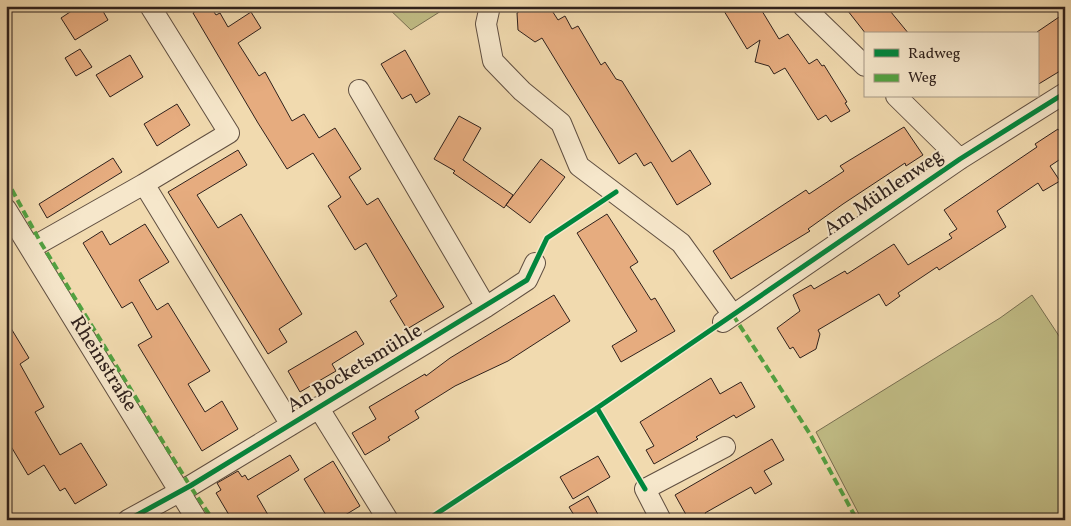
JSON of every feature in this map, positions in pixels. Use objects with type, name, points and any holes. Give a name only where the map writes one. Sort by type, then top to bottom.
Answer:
[{"type":"street","points":[[31,248],[229,133],[150,6]]},
{"type":"street","name":"Am Mühlenweg","points":[[490,6],[486,24],[492,61],[522,91],[561,123],[579,166],[681,243],[728,318],[960,159],[1065,93]]},
{"type":"street","points":[[803,6],[864,65]]},
{"type":"street","points":[[359,90],[486,307]]},
{"type":"street","points":[[898,98],[960,159]]},
{"type":"street","name":"An Bocketsmühle","points":[[144,184],[291,425]]},
{"type":"street","name":"Rheinstraße","points":[[6,209],[198,520]]},
{"type":"street","name":"An Bocketsmühle","points":[[128,520],[181,491],[486,307],[527,280],[535,263]]},
{"type":"street","name":"An Bocketsmühle","points":[[318,407],[388,520]]},
{"type":"street","points":[[661,520],[645,489],[726,447]]},
{"type":"shaded area","points":[[386,6],[449,6],[411,30]]},
{"type":"shaded area","points":[[1032,295],[1065,345],[1065,520],[862,520],[816,432],[1000,318]]},
{"type":"building","points":[[79,6],[100,6],[108,20],[75,40],[61,18]]},
{"type":"building","points":[[204,6],[210,6],[216,15],[220,13],[228,27],[251,12],[261,28],[238,43],[259,76],[265,72],[292,121],[304,114],[319,138],[335,128],[361,169],[349,177],[367,205],[378,198],[444,307],[407,329],[390,301],[397,296],[366,243],[355,250],[328,206],[341,197],[313,153],[287,169],[258,123],[193,13]]},
{"type":"building","points":[[528,6],[549,6],[558,20],[565,16],[572,29],[578,26],[601,65],[605,62],[616,79],[622,81],[672,162],[690,150],[711,184],[677,205],[651,162],[644,166],[636,153],[619,164],[542,38],[535,42],[518,30],[517,13]]},
{"type":"building","points":[[721,6],[759,6],[779,39],[788,34],[809,64],[817,59],[822,66],[824,65],[847,102],[845,103],[850,111],[831,122],[826,115],[818,120],[785,68],[774,74],[769,66],[755,62],[760,40],[747,49]]},
{"type":"building","points":[[844,6],[886,6],[907,32],[864,32]]},
{"type":"building","points":[[1065,13],[1065,68],[1038,84],[1038,32]]},
{"type":"building","points":[[80,49],[92,67],[76,76],[65,58]]},
{"type":"building","points":[[405,50],[430,94],[416,103],[411,94],[402,99],[381,64]]},
{"type":"building","points":[[130,55],[143,77],[110,97],[96,75]]},
{"type":"building","points":[[177,104],[190,125],[157,146],[144,124]]},
{"type":"building","points":[[459,116],[481,128],[463,160],[513,195],[504,208],[453,173],[455,171],[434,159]]},
{"type":"building","points":[[904,127],[923,155],[906,166],[905,163],[808,229],[810,231],[731,279],[713,251],[806,190],[809,194],[844,171],[840,166]]},
{"type":"building","points":[[1058,129],[1065,139],[1065,156],[1050,166],[1060,181],[1043,191],[1038,183],[997,211],[1006,227],[939,270],[937,267],[898,293],[900,296],[886,306],[879,294],[818,330],[820,334],[816,349],[800,358],[793,347],[790,349],[777,328],[800,311],[793,295],[811,285],[814,289],[845,271],[847,274],[894,244],[908,265],[952,238],[949,234],[957,229],[944,210],[1037,147],[1035,144]]},
{"type":"building","points":[[238,150],[247,165],[197,195],[218,228],[241,214],[302,314],[279,329],[287,342],[268,354],[168,192]]},
{"type":"building","points":[[113,158],[122,172],[47,218],[39,204]]},
{"type":"building","points":[[541,159],[565,177],[530,223],[506,205]]},
{"type":"building","points":[[607,214],[638,262],[630,267],[651,300],[655,298],[675,331],[621,362],[612,346],[637,331],[577,233]]},
{"type":"building","points":[[145,224],[169,262],[139,280],[157,310],[168,303],[210,371],[188,384],[205,412],[222,401],[238,429],[202,451],[138,345],[152,337],[132,302],[122,308],[83,243],[102,231],[110,245]]},
{"type":"building","points":[[554,295],[570,321],[508,361],[455,386],[415,411],[419,418],[388,437],[390,440],[365,455],[352,433],[376,419],[369,407],[425,374],[426,376],[450,358]]},
{"type":"building","points":[[6,320],[29,358],[20,364],[44,407],[35,412],[60,455],[81,443],[107,485],[75,504],[65,488],[60,491],[44,465],[28,475],[6,438]]},
{"type":"building","points":[[356,331],[364,344],[332,364],[336,371],[300,392],[288,371]]},
{"type":"building","points":[[711,378],[720,394],[741,382],[755,407],[736,418],[734,415],[696,437],[698,439],[654,464],[646,450],[654,446],[640,422]]},
{"type":"building","points":[[772,439],[784,460],[764,471],[772,484],[755,494],[751,487],[705,513],[709,520],[689,520],[675,495]]},
{"type":"building","points":[[290,455],[299,470],[257,496],[271,520],[232,520],[216,493],[221,490],[217,483],[238,471],[242,477],[245,475],[248,480]]},
{"type":"building","points":[[598,456],[610,477],[573,499],[560,477]]},
{"type":"building","points":[[333,461],[360,506],[337,520],[329,520],[304,479]]},
{"type":"building","points":[[588,496],[601,520],[577,520],[569,507]]},
{"type":"marked path","points":[[6,179],[41,243],[190,486],[213,520]]},
{"type":"marked path","points":[[733,315],[810,434],[857,520]]},
{"type":"cycle path","points":[[427,520],[597,408],[960,159],[1065,93]]},
{"type":"cycle path","points":[[128,520],[190,486],[527,280],[547,238],[616,192]]},
{"type":"cycle path","points":[[597,408],[645,489]]}]
